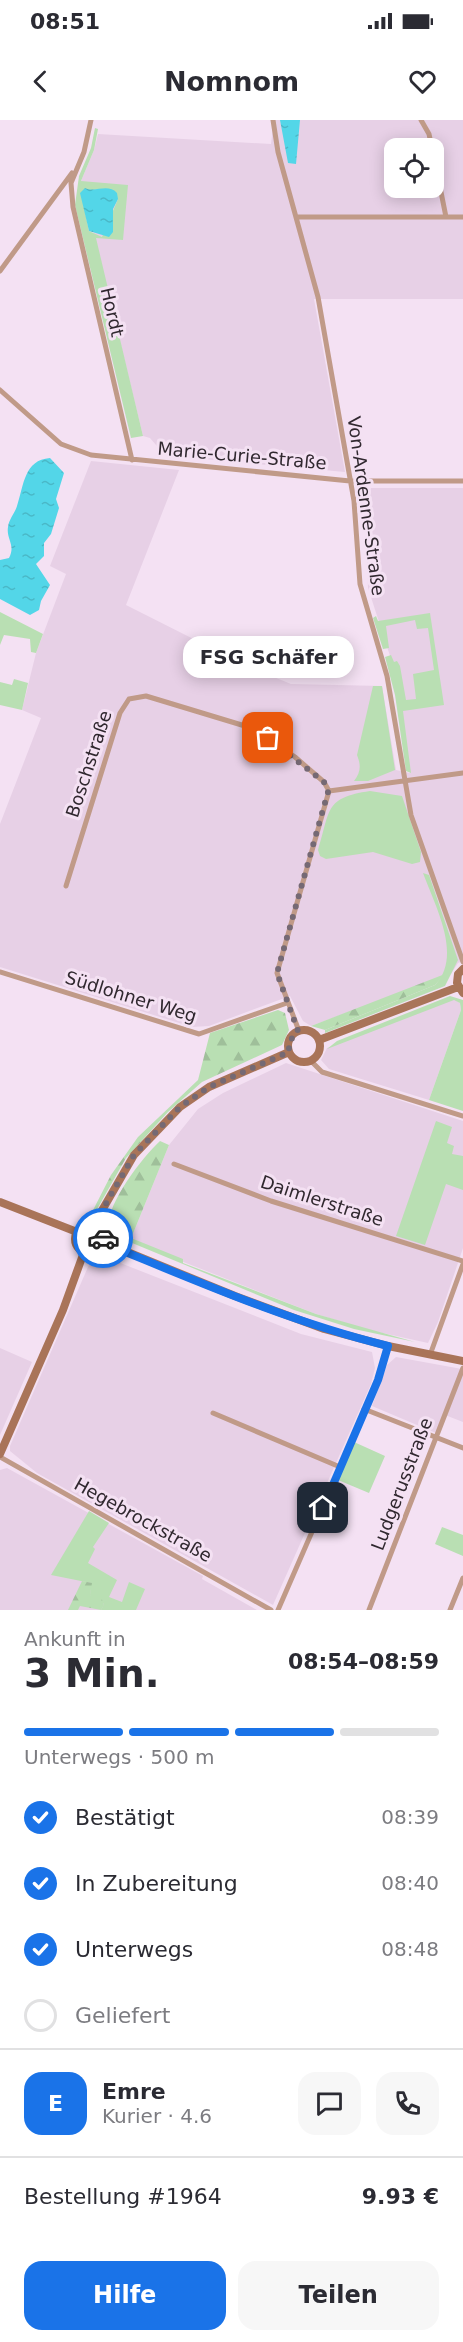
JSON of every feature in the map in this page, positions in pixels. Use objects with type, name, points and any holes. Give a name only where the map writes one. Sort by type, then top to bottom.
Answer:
[{"type":"street","name":"Hordt","points":[[0,271],[75,170],[84,152],[91,120]]},
{"type":"street","name":"Von-Ardenne-Straße","points":[[273,120],[278,152],[318,297],[356,520],[360,584],[387,676],[411,815],[463,962]]},
{"type":"street","points":[[421,120],[430,138]]},
{"type":"street","name":"Hordt","points":[[75,170],[71,191],[76,225],[132,460]]},
{"type":"street","points":[[442,198],[446,217]]},
{"type":"street","points":[[297,217],[463,217]]},
{"type":"street","name":"Marie-Curie-Straße","points":[[0,390],[61,444],[92,455],[350,481]]},
{"type":"street","points":[[350,481],[463,481]]},
{"type":"street","name":"Boschstraße","points":[[66,886],[120,713],[129,699],[146,696],[255,729],[295,757],[324,782],[328,792]]},
{"type":"street","points":[[298,1031],[277,973],[328,792],[405,783],[463,773]]},
{"type":"street","points":[[319,1040],[461,990],[457,978],[463,969]]},
{"type":"street","name":"Südlohner Weg","points":[[0,972],[199,1034],[287,1003]]},
{"type":"street","points":[[298,1031],[310,1032],[319,1040],[319,1052],[311,1061]]},
{"type":"street","points":[[298,1031],[289,1042],[289,1052],[297,1061],[311,1061],[322,1072],[463,1116]]},
{"type":"street","points":[[93,1226],[134,1155],[180,1107],[209,1087],[289,1052]]},
{"type":"street","name":"Daimlerstraße","points":[[174,1164],[271,1201],[463,1262]]},
{"type":"street","points":[[0,1202],[77,1232]]},
{"type":"street","points":[[84,1226],[93,1226],[102,1232],[103,1242],[94,1252],[84,1252],[76,1242],[77,1232],[84,1226]]},
{"type":"street","points":[[103,1242],[295,1319],[388,1346],[463,1361]]},
{"type":"street","points":[[0,1455],[63,1310],[84,1252]]},
{"type":"street","points":[[430,1355],[462,1271],[463,1262]]},
{"type":"street","points":[[278,1610],[378,1380],[388,1346]]},
{"type":"street","name":"Ludgerusstraße","points":[[369,1610],[463,1368]]},
{"type":"street","points":[[364,1410],[463,1448]]},
{"type":"street","points":[[213,1413],[340,1467]]},
{"type":"street","name":"Hegebrockstraße","points":[[0,1455],[271,1610]]},
{"type":"street","points":[[450,1610],[463,1578]]},
{"type":"shaded area","points":[[274,120],[463,120],[463,299],[314,299],[345,472],[170,456],[162,452],[150,438],[143,436],[81,181],[98,134],[271,144]]},
{"type":"shaded area","points":[[91,461],[179,470],[126,605],[249,667],[291,684],[382,686],[396,770],[410,773],[392,662],[368,588],[365,497],[371,488],[463,488],[463,961],[458,963],[451,974],[311,1026],[303,1021],[290,996],[209,1026],[192,1027],[0,967],[0,824],[41,718],[22,710],[36,653],[66,574],[50,566]]},
{"type":"shaded area","points":[[454,999],[460,1003],[461,1010],[429,1100],[329,1069],[321,1060],[327,1048]]},
{"type":"shaded area","points":[[286,1063],[463,1121],[463,1248],[438,1322],[428,1343],[369,1330],[316,1314],[130,1241],[169,1145],[198,1109],[223,1093]]},
{"type":"shaded area","points":[[100,1255],[301,1334],[372,1352],[375,1368],[371,1384],[273,1605],[37,1473],[10,1451],[10,1446],[88,1267],[94,1257]]},
{"type":"shaded area","points":[[0,1348],[32,1362],[0,1435]]},
{"type":"shaded area","points":[[396,1357],[462,1369],[436,1433],[372,1406],[387,1365]]},
{"type":"shaded area","points":[[463,1371],[463,1422],[445,1415]]},
{"type":"shaded area","points":[[7,1468],[203,1576],[202,1579],[257,1610],[0,1610],[0,1470]]},
{"type":"green space","points":[[95,128],[98,129],[94,150],[81,181],[128,185],[123,240],[96,238],[143,436],[131,438],[75,205],[79,176],[91,148]],"holes":[[[98,189],[118,199],[102,237],[89,231],[81,193]]]},
{"type":"green space","points":[[0,612],[43,634],[36,653],[31,652],[30,639],[4,635],[0,645]]},
{"type":"green space","points":[[430,613],[444,705],[403,711],[411,773],[406,771],[395,695],[385,657],[391,655],[394,662],[397,661],[400,666],[406,700],[416,699],[413,674],[434,670],[428,628],[417,629],[415,620],[386,626],[389,648],[383,649],[373,618],[376,616],[378,621]]},
{"type":"green space","points":[[14,679],[28,683],[22,710],[0,705],[0,682],[12,685]]},
{"type":"green space","points":[[373,686],[382,686],[395,770],[368,781],[354,781],[359,771],[357,755]]},
{"type":"green space","points":[[370,791],[402,796],[421,852],[420,862],[412,864],[373,852],[326,859],[320,856],[318,850],[332,808],[344,797]]},
{"type":"green space","points":[[423,873],[429,875],[458,960],[445,986],[325,1033],[325,1030],[435,985],[443,973],[447,960],[444,930]]},
{"type":"green space","points":[[445,974],[435,985],[325,1030],[311,1026]]},
{"type":"green space","points":[[450,996],[463,1000],[463,1111],[429,1100],[461,1010],[460,1003],[454,1000],[327,1049],[337,1041]]},
{"type":"green space","points":[[278,1010],[285,1013],[289,1030],[282,1045],[202,1082],[168,1112],[126,1158],[92,1218],[89,1218],[111,1175],[138,1137],[198,1080],[210,1033]]},
{"type":"green space","points":[[436,1121],[452,1127],[447,1143],[454,1146],[452,1154],[463,1156],[463,1190],[446,1184],[425,1245],[396,1236]]},
{"type":"green space","points":[[160,1141],[169,1145],[130,1241],[108,1233],[108,1222],[112,1210],[125,1184],[143,1159]]},
{"type":"green space","points":[[108,1233],[129,1241],[131,1238],[183,1259],[183,1263],[316,1314],[415,1342],[354,1329],[294,1310]]},
{"type":"green space","points":[[354,1442],[385,1456],[369,1493],[338,1480]]},
{"type":"green space","points":[[89,1511],[109,1523],[93,1547],[95,1549],[88,1563],[117,1580],[109,1597],[122,1602],[129,1582],[145,1589],[136,1610],[101,1610],[104,1604],[90,1595],[91,1583],[51,1575]]},
{"type":"green space","points":[[442,1527],[463,1535],[463,1556],[435,1544]]},
{"type":"green space","points":[[82,1581],[92,1583],[90,1595],[101,1597],[104,1605],[101,1610],[80,1606],[78,1610],[68,1610]]},
{"type":"water","points":[[280,120],[300,120],[296,164],[288,163]]},
{"type":"water","points":[[85,188],[106,188],[117,193],[118,199],[113,209],[113,232],[109,237],[89,231],[80,193]]},
{"type":"water","points":[[50,458],[64,473],[56,499],[59,508],[51,534],[44,543],[44,556],[36,564],[50,585],[39,610],[30,615],[0,599],[0,560],[9,558],[11,553],[8,527],[26,475],[35,463]]},
{"type":"way so far","points":[[103,1238],[102,1232],[93,1226],[124,1170],[154,1132],[180,1107],[209,1087],[285,1055],[289,1052],[291,1038],[298,1031],[277,973],[328,792],[324,782],[268,738]]},
{"type":"place","name":"FSG Schäfer","points":[[268,738]]},
{"type":"route","points":[[103,1238],[106,1244],[255,1304],[324,1329],[388,1346],[378,1380],[323,1508]]}]
